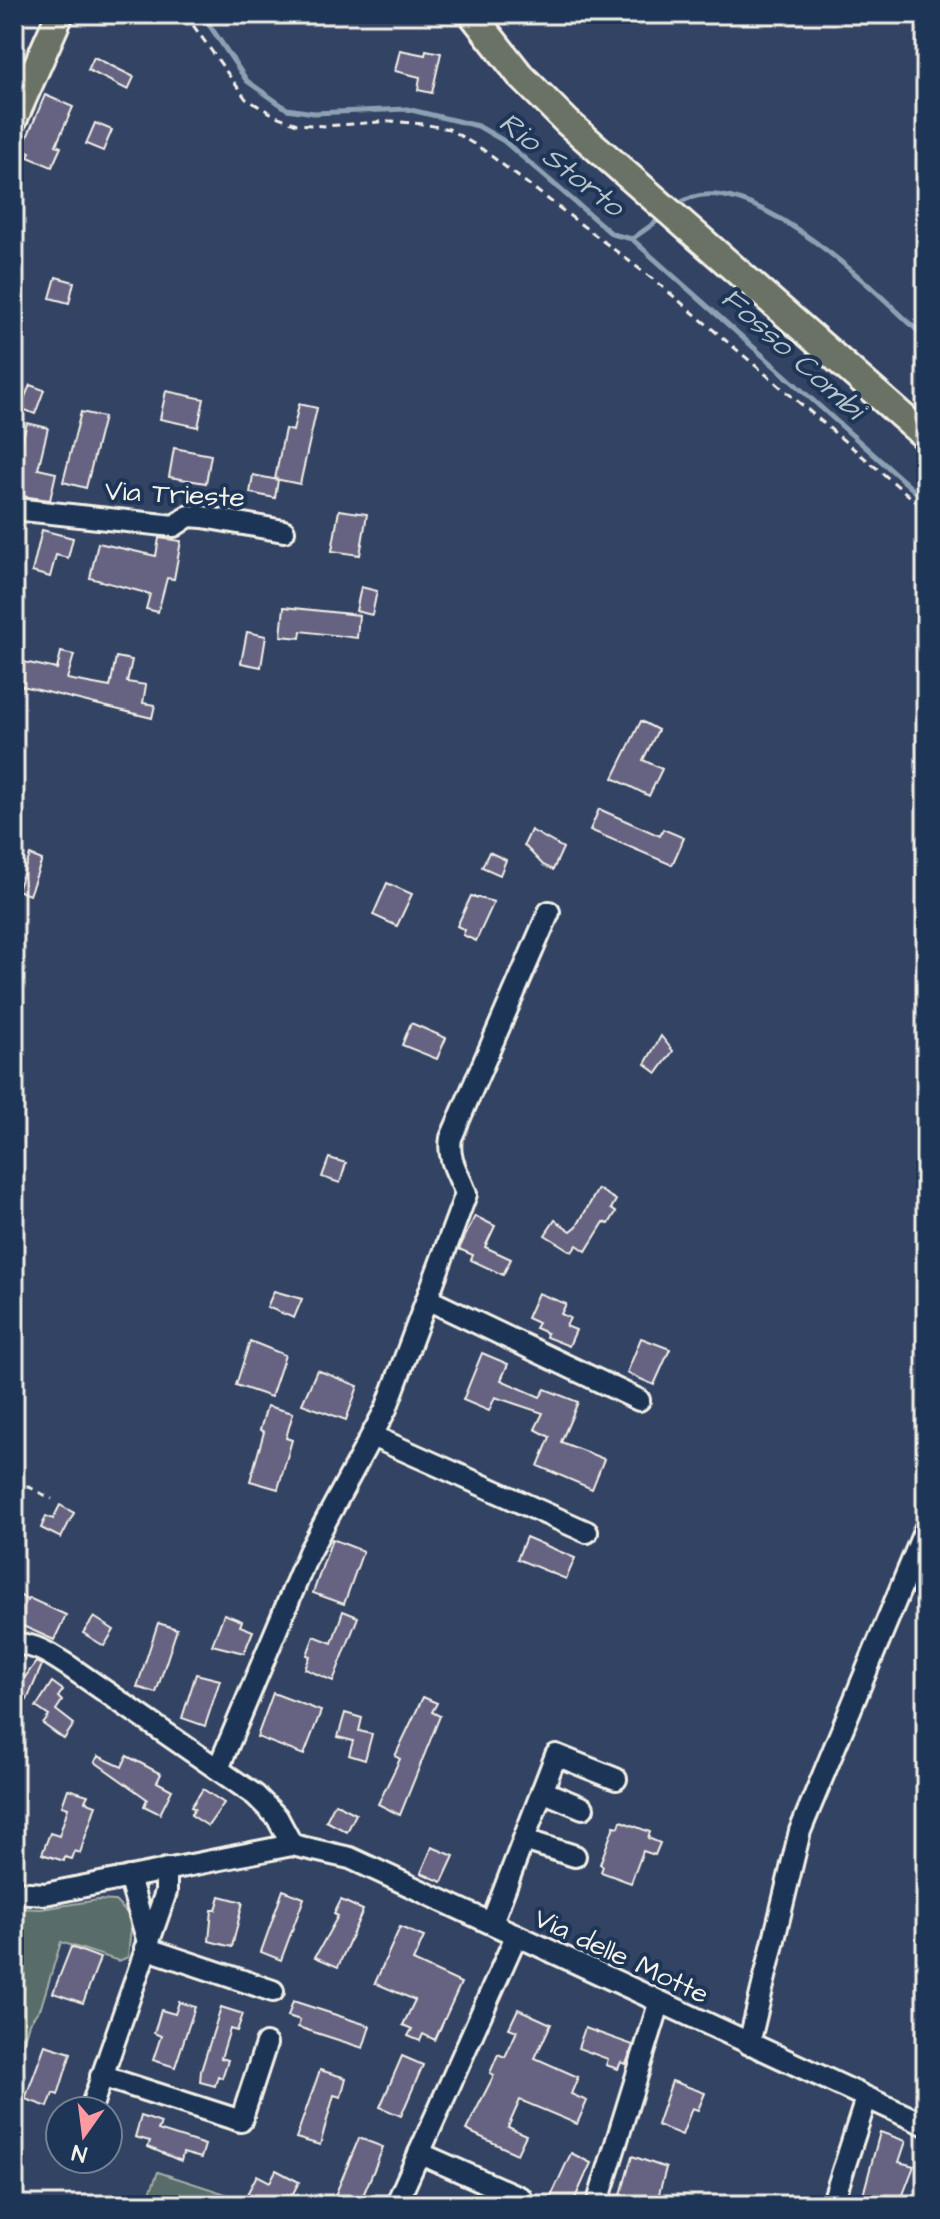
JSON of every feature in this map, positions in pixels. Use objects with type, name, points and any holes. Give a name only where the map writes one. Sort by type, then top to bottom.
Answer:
[{"type":"main road","points":[[14,118],[60,14]]},
{"type":"main road","points":[[472,14],[520,75],[617,166],[926,437]]},
{"type":"street","name":"Via Trieste","points":[[14,509],[174,526],[189,516],[203,517],[284,531]]},
{"type":"street","points":[[218,1769],[309,1552],[386,1409],[429,1300],[466,1194],[452,1164],[449,1151],[451,1138],[549,912]]},
{"type":"street","points":[[429,1300],[639,1400]]},
{"type":"street","points":[[372,1436],[587,1532]]},
{"type":"street","points":[[749,2044],[800,1831],[926,1527]]},
{"type":"street","points":[[14,1644],[24,1643],[45,1651],[255,1795],[277,1817],[292,1845]]},
{"type":"street","points":[[492,1922],[556,1755],[616,1779]]},
{"type":"street","points":[[542,1791],[583,1808]]},
{"type":"street","points":[[524,1840],[575,1856]]},
{"type":"street","name":"Via delle Motte","points":[[14,1892],[45,1894],[292,1845],[350,1858],[492,1922],[659,2004],[926,2125]]},
{"type":"street","points":[[95,2095],[166,1892],[166,1869]]},
{"type":"street","points":[[129,1877],[146,1945]]},
{"type":"street","points":[[396,2205],[516,1936]]},
{"type":"street","points":[[146,1945],[273,1991]]},
{"type":"street","points":[[597,2205],[659,2004]]},
{"type":"street","points":[[101,2076],[241,2121],[266,2044]]},
{"type":"street","points":[[832,2205],[866,2099]]},
{"type":"street","points":[[419,2153],[521,2198],[524,2205]]},
{"type":"path","points":[[185,14],[246,99],[276,116],[297,124],[326,126],[392,121],[423,124],[449,129],[482,149],[648,275],[926,510]]},
{"type":"path","points":[[14,1479],[52,1499]]},
{"type":"path","points":[[14,1922],[19,1935]]},
{"type":"green space","points":[[98,1900],[115,1901],[132,1918],[128,1957],[119,1961],[61,1942],[41,2007],[29,2023],[14,2072],[14,1908],[41,1909]]},
{"type":"green space","points":[[158,2172],[229,2195],[237,2205],[145,2205]]},
{"type":"building","points":[[400,50],[425,55],[426,50],[441,53],[432,93],[418,90],[420,77],[395,71]]},
{"type":"building","points":[[94,57],[134,77],[128,90],[88,70]]},
{"type":"building","points":[[45,95],[73,107],[56,145],[61,147],[52,167],[28,157],[30,152],[22,149]]},
{"type":"building","points":[[95,123],[112,130],[103,151],[86,144]]},
{"type":"building","points":[[56,277],[74,282],[69,303],[50,298]]},
{"type":"building","points":[[30,385],[44,390],[35,414],[20,408]]},
{"type":"building","points":[[166,391],[204,399],[198,427],[160,419]]},
{"type":"building","points":[[299,404],[317,408],[300,484],[275,479],[285,429],[293,431]]},
{"type":"building","points":[[81,412],[104,417],[86,488],[63,482]]},
{"type":"building","points":[[27,423],[48,428],[38,469],[56,473],[50,500],[14,495],[14,459],[17,460]]},
{"type":"building","points":[[174,448],[211,455],[206,483],[169,477]]},
{"type":"building","points":[[253,475],[278,480],[275,498],[250,493]]},
{"type":"building","points":[[339,510],[367,514],[360,555],[332,551]]},
{"type":"building","points":[[42,530],[73,538],[68,558],[56,555],[50,577],[32,572]]},
{"type":"building","points":[[159,538],[181,541],[174,579],[167,578],[158,612],[146,609],[150,594],[90,578],[98,543],[156,556]]},
{"type":"building","points":[[361,587],[377,591],[372,615],[356,611]]},
{"type":"building","points":[[284,607],[359,615],[357,638],[301,631],[300,638],[281,636]]},
{"type":"building","points":[[247,632],[266,636],[261,667],[241,663]]},
{"type":"building","points":[[61,652],[74,655],[67,679],[110,687],[116,657],[132,660],[127,682],[146,685],[143,703],[155,705],[152,718],[14,684],[14,660],[57,669]]},
{"type":"building","points":[[641,721],[658,730],[643,760],[662,769],[649,796],[613,778]]},
{"type":"building","points":[[599,809],[660,836],[663,829],[684,838],[672,865],[590,830]]},
{"type":"building","points":[[531,830],[563,848],[553,870],[543,865],[524,845]]},
{"type":"building","points":[[489,852],[506,860],[500,875],[482,867]]},
{"type":"building","points":[[30,855],[42,860],[29,895],[17,890]]},
{"type":"building","points":[[387,883],[412,894],[397,926],[373,915]]},
{"type":"building","points":[[471,896],[494,902],[476,941],[463,935],[465,930],[457,926]]},
{"type":"building","points":[[411,1023],[446,1038],[437,1059],[402,1045]]},
{"type":"building","points":[[661,1036],[673,1051],[657,1073],[645,1064]]},
{"type":"building","points":[[329,1158],[346,1163],[340,1183],[322,1177]]},
{"type":"building","points":[[598,1189],[616,1200],[611,1209],[616,1212],[609,1224],[604,1222],[586,1251],[577,1245],[572,1252],[545,1235],[555,1220],[571,1231],[577,1226]]},
{"type":"building","points":[[475,1216],[495,1226],[485,1247],[511,1259],[503,1275],[471,1260],[473,1255],[459,1249]]},
{"type":"building","points":[[274,1291],[302,1299],[294,1318],[267,1307]]},
{"type":"building","points":[[538,1293],[566,1304],[561,1314],[570,1318],[566,1326],[576,1330],[569,1346],[546,1337],[547,1333],[535,1328],[538,1323],[527,1318]]},
{"type":"building","points":[[641,1338],[670,1349],[654,1385],[627,1373]]},
{"type":"building","points":[[250,1341],[285,1355],[271,1397],[236,1385]]},
{"type":"building","points":[[482,1353],[508,1364],[501,1380],[540,1397],[545,1389],[578,1402],[561,1442],[604,1459],[592,1489],[538,1466],[550,1437],[535,1429],[543,1413],[495,1397],[489,1411],[463,1400]]},
{"type":"building","points":[[317,1370],[358,1386],[346,1420],[302,1404]]},
{"type":"building","points":[[267,1406],[293,1413],[286,1438],[292,1440],[278,1489],[250,1481],[264,1432],[260,1430]]},
{"type":"building","points":[[60,1505],[74,1513],[61,1538],[41,1528],[46,1516],[53,1519]]},
{"type":"building","points":[[526,1537],[575,1558],[566,1579],[517,1559]]},
{"type":"building","points":[[332,1539],[363,1551],[344,1604],[313,1593]]},
{"type":"building","points":[[14,1591],[28,1601],[29,1598],[66,1615],[54,1640],[14,1622]]},
{"type":"building","points":[[343,1611],[358,1617],[333,1681],[305,1669],[310,1656],[307,1655],[314,1636],[332,1643]]},
{"type":"building","points":[[224,1614],[242,1621],[240,1626],[253,1631],[244,1653],[212,1645]]},
{"type":"building","points":[[94,1617],[114,1630],[104,1646],[83,1633]]},
{"type":"building","points":[[158,1623],[177,1629],[156,1693],[137,1687]]},
{"type":"building","points":[[36,1662],[42,1665],[27,1700],[15,1691]]},
{"type":"building","points":[[196,1674],[220,1680],[205,1726],[182,1718]]},
{"type":"building","points":[[52,1682],[63,1690],[58,1697],[62,1701],[56,1710],[74,1724],[64,1739],[43,1724],[49,1716],[36,1707]]},
{"type":"building","points":[[273,1693],[321,1711],[304,1755],[257,1737]]},
{"type":"building","points":[[423,1697],[437,1703],[432,1712],[440,1716],[400,1815],[378,1804],[400,1759],[395,1756]]},
{"type":"building","points":[[345,1713],[362,1718],[359,1731],[372,1734],[365,1760],[349,1755],[353,1741],[338,1737]]},
{"type":"building","points":[[98,1756],[122,1767],[127,1756],[161,1774],[157,1782],[172,1790],[160,1814],[144,1806],[147,1799],[95,1762]]},
{"type":"building","points":[[68,1789],[88,1795],[85,1801],[96,1805],[80,1853],[75,1851],[72,1859],[65,1857],[64,1861],[42,1854],[50,1833],[59,1836],[68,1808],[62,1806]]},
{"type":"building","points":[[203,1789],[224,1803],[208,1826],[191,1815],[195,1809],[191,1807]]},
{"type":"building","points":[[335,1803],[356,1814],[347,1832],[326,1821]]},
{"type":"building","points":[[621,1821],[650,1832],[648,1838],[660,1843],[655,1855],[643,1851],[631,1883],[601,1872],[603,1866],[600,1864],[614,1826],[619,1827]]},
{"type":"building","points":[[432,1847],[454,1856],[442,1882],[421,1873]]},
{"type":"building","points":[[283,1890],[304,1898],[281,1960],[261,1952]]},
{"type":"building","points":[[220,1896],[243,1902],[232,1947],[209,1941],[212,1910],[216,1910]]},
{"type":"building","points":[[341,1900],[363,1910],[338,1967],[315,1957],[338,1916],[334,1914]]},
{"type":"building","points":[[400,1927],[424,1937],[413,1961],[461,1983],[435,2040],[423,2034],[420,2041],[408,2036],[412,2029],[403,2025],[415,2000],[375,1983]]},
{"type":"building","points":[[71,1947],[100,1958],[83,2003],[53,1993]]},
{"type":"building","points":[[293,2001],[370,2026],[363,2048],[298,2027],[300,2020],[288,2016]]},
{"type":"building","points":[[179,2002],[195,2007],[175,2067],[153,2060],[161,2036],[154,2033],[161,2010],[175,2014]]},
{"type":"building","points":[[221,2007],[243,2014],[237,2031],[230,2029],[221,2058],[228,2060],[222,2078],[218,2076],[215,2086],[200,2082]]},
{"type":"building","points":[[518,2009],[551,2024],[535,2058],[578,2077],[571,2094],[587,2101],[577,2124],[520,2100],[508,2127],[526,2135],[517,2154],[466,2130],[494,2075],[490,2073],[498,2054],[505,2057],[517,2031],[509,2028]]},
{"type":"building","points":[[585,2028],[633,2045],[626,2064],[621,2062],[618,2069],[606,2065],[608,2059],[578,2048]]},
{"type":"building","points":[[45,2045],[71,2053],[58,2095],[44,2095],[44,2106],[25,2099]]},
{"type":"building","points":[[402,2056],[423,2065],[401,2116],[380,2107]]},
{"type":"building","points":[[320,2070],[346,2078],[341,2097],[334,2095],[320,2145],[296,2138]]},
{"type":"building","points":[[672,2081],[705,2093],[698,2110],[692,2108],[682,2135],[657,2125]]},
{"type":"building","points":[[141,2116],[161,2123],[158,2130],[205,2145],[201,2158],[183,2153],[181,2161],[148,2147],[150,2141],[135,2137]]},
{"type":"building","points":[[880,2132],[906,2141],[899,2162],[914,2166],[899,2205],[870,2205],[872,2200],[863,2195]]},
{"type":"building","points":[[359,2138],[383,2147],[376,2165],[359,2205],[331,2205]]},
{"type":"building","points":[[571,2153],[591,2163],[572,2205],[547,2205]]},
{"type":"building","points":[[632,2156],[666,2168],[656,2205],[618,2205]]},
{"type":"building","points":[[276,2170],[299,2182],[287,2205],[268,2205],[247,2194],[257,2175],[270,2182]]},
{"type":"waterway","name":"Rio Storto","points":[[202,14],[247,81],[287,109],[314,113],[407,109],[478,126],[504,141],[612,234],[632,239],[663,217]]},
{"type":"waterway","name":"Rio Storto","points":[[676,206],[703,195],[735,199],[771,214],[844,264],[926,339]]},
{"type":"waterway","name":"Fosso Combi","points":[[632,239],[926,501]]}]
